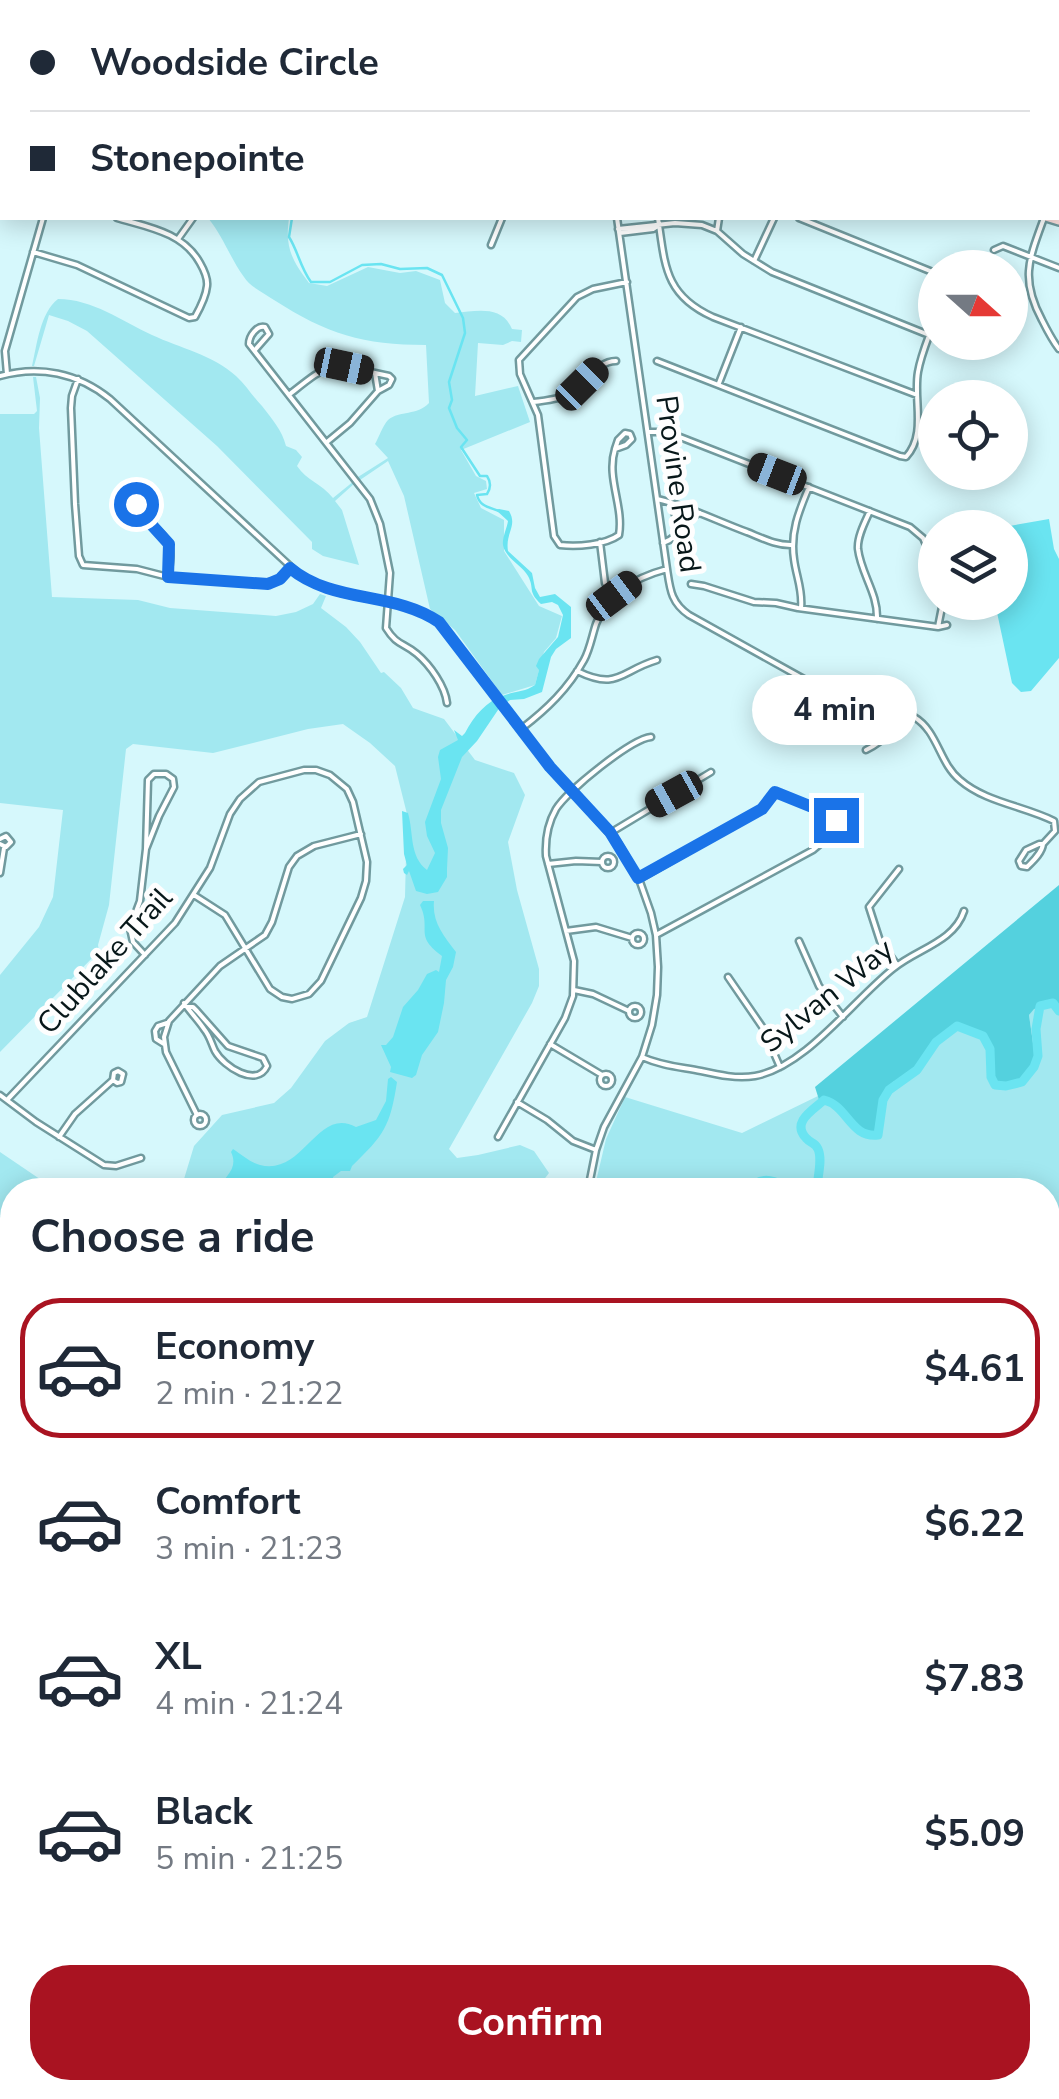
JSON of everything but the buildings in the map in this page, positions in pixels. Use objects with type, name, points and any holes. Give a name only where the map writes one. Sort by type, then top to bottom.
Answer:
[{"type":"street","points":[[42,220],[5,352],[3,375],[40,371],[78,379],[106,396],[290,568],[322,588],[413,609],[439,622],[550,767],[610,832],[638,878],[656,935],[657,995],[642,1057],[608,1117],[590,1178]]},
{"type":"street","points":[[34,252],[83,268],[192,318],[205,294],[206,278],[197,257],[178,239],[122,220]]},
{"type":"street","points":[[178,239],[192,220]]},
{"type":"street","points":[[491,244],[501,220]]},
{"type":"street","name":"Provine Road","points":[[617,220],[672,599],[681,610],[844,700],[901,710]]},
{"type":"street","points":[[658,220],[665,266],[675,289],[692,306],[916,395]]},
{"type":"street","points":[[717,231],[719,220]]},
{"type":"street","points":[[754,261],[773,220]]},
{"type":"street","points":[[804,220],[918,266]]},
{"type":"street","points":[[1044,220],[1030,257],[1028,285],[1032,302],[1059,348]]},
{"type":"street","points":[[619,231],[688,223],[717,231],[754,261],[784,278],[918,332]]},
{"type":"street","points":[[994,250],[1003,246],[1013,250]]},
{"type":"street","points":[[1030,257],[1059,268]]},
{"type":"street","points":[[615,449],[612,474],[620,531],[616,538],[560,545],[556,541],[540,427],[534,402],[518,368],[524,354],[576,297],[592,289],[628,282]]},
{"type":"street","points":[[254,350],[268,334],[264,326],[249,340],[254,350],[362,486],[376,513],[390,573],[387,631],[397,643],[420,656],[443,688],[448,703]]},
{"type":"street","points":[[718,384],[741,328]]},
{"type":"street","points":[[657,361],[900,456],[909,455],[914,442],[921,360]]},
{"type":"street","points":[[534,402],[566,396],[605,362],[616,361]]},
{"type":"street","points":[[290,395],[328,367],[341,366],[392,379],[327,442]]},
{"type":"street","points":[[375,373],[378,391]]},
{"type":"street","points":[[78,379],[71,408],[74,504],[83,565],[137,568],[168,577],[268,584],[280,579],[290,568]]},
{"type":"street","points":[[648,432],[670,434],[918,532]]},
{"type":"street","points":[[800,608],[802,591],[794,563],[794,528],[809,486]]},
{"type":"street","points":[[141,488],[136,499],[140,512],[170,546],[168,577]]},
{"type":"street","points":[[657,498],[770,542],[793,546]]},
{"type":"street","points":[[673,502],[672,512],[687,520]]},
{"type":"street","points":[[870,511],[858,549],[878,606],[877,619]]},
{"type":"street","points":[[663,542],[676,537],[687,520],[700,513]]},
{"type":"street","points":[[600,542],[605,583],[614,596]]},
{"type":"street","points":[[522,729],[548,708],[577,671],[601,613],[614,596],[641,577],[667,569]]},
{"type":"street","points":[[691,584],[746,600],[947,626]]},
{"type":"street","points":[[938,626],[939,620]]},
{"type":"street","points":[[577,671],[593,679],[610,680],[657,660]]},
{"type":"street","points":[[792,723],[815,685]]},
{"type":"street","points":[[866,750],[886,737],[901,710],[924,724],[950,771],[963,783],[1056,825],[1043,844],[1026,850],[1020,864],[1029,865],[1043,844]]},
{"type":"street","points":[[498,1137],[568,1012],[574,990],[574,961],[548,864],[550,822],[572,791],[638,740],[651,738]]},
{"type":"street","name":"Clublake Trail","points":[[6,1100],[176,923],[213,863],[236,803],[256,784],[308,770],[320,771],[334,777],[350,793],[367,862],[363,892],[316,988],[305,996],[296,999],[278,995],[268,987],[223,912],[194,895]]},
{"type":"street","points":[[610,832],[711,772]]},
{"type":"street","points":[[145,955],[133,942],[130,931],[140,898],[150,776],[166,774],[173,779],[174,788],[146,849]]},
{"type":"street","points":[[638,878],[762,809],[775,792],[836,820],[833,832],[813,850],[656,935]]},
{"type":"street","points":[[147,806],[162,809]]},
{"type":"street","points":[[164,1044],[156,1039],[154,1031],[158,1026],[168,1023],[220,966],[263,938],[297,856],[311,847],[361,834]]},
{"type":"street","points":[[0,873],[1,843]]},
{"type":"street","points":[[548,864],[602,862]]},
{"type":"street","points":[[897,965],[880,941],[869,907],[898,869]]},
{"type":"street","name":"Sylvan Way","points":[[642,1057],[672,1068],[736,1077],[758,1076],[780,1066],[814,1043],[897,965],[942,938],[961,919],[964,910]]},
{"type":"street","points":[[566,932],[596,927],[632,938]]},
{"type":"street","points":[[799,940],[819,986],[844,1017]]},
{"type":"street","points":[[728,977],[762,1028],[780,1066]]},
{"type":"street","points":[[574,990],[629,1011]]},
{"type":"street","points":[[186,1005],[193,1007],[220,1039],[228,1055],[235,1070],[253,1076],[265,1072],[264,1058],[228,1055],[214,1050],[208,1034],[186,1005]]},
{"type":"street","points":[[168,1023],[164,1044],[197,1115]]},
{"type":"street","points":[[550,1044],[602,1075]]},
{"type":"street","points":[[59,1136],[75,1114],[113,1080]]},
{"type":"street","points":[[0,1095],[107,1166],[141,1158]]},
{"type":"street","points":[[517,1102],[552,1122],[572,1140],[596,1150]]},
{"type":"shaded area","points":[[209,220],[289,220],[291,252],[309,283],[327,286],[368,267],[400,273],[416,271],[440,280],[445,303],[455,313],[495,313],[508,321],[512,329],[522,330],[521,342],[478,343],[475,396],[518,386],[530,422],[461,450],[476,476],[486,481],[487,489],[474,493],[481,508],[504,520],[504,551],[539,606],[562,616],[556,638],[544,652],[535,685],[502,695],[455,630],[430,609],[404,496],[388,461],[360,480],[358,477],[388,458],[375,444],[388,420],[429,403],[426,345],[364,340],[293,312],[247,281]]},
{"type":"shaded area","points":[[58,299],[106,312],[207,357],[236,376],[273,420],[286,446],[302,457],[297,466],[305,475],[333,498],[354,481],[335,501],[342,510],[359,565],[323,556],[312,549],[312,542],[217,446],[87,331],[49,315],[32,366],[43,321]]},
{"type":"shaded area","points":[[33,377],[40,398],[52,597],[138,600],[170,608],[276,616],[313,604],[320,594],[326,596],[321,608],[360,642],[381,673],[401,688],[413,708],[444,719],[475,760],[514,773],[525,795],[508,842],[539,969],[539,986],[449,1149],[457,1158],[520,1145],[534,1151],[549,1173],[545,1178],[184,1178],[194,1146],[222,1115],[274,1103],[291,1088],[325,1041],[349,1023],[367,1017],[405,897],[407,814],[395,766],[343,724],[213,753],[133,744],[126,749],[109,905],[99,951],[0,1052],[0,975],[39,927],[53,897],[63,810],[0,803],[0,414],[37,411]]},
{"type":"shaded area","points":[[496,510],[509,511],[511,516],[508,551],[532,573],[540,597],[555,594],[571,607],[571,638],[551,657],[542,692],[510,700],[500,707],[462,757],[441,810],[448,848],[447,877],[438,892],[427,894],[416,891],[409,871],[404,873],[407,865],[402,811],[408,813],[415,851],[427,870],[435,853],[425,822],[441,779],[440,750],[458,740],[454,730],[462,736],[486,705],[535,685],[539,670],[536,666],[558,637],[563,615],[558,605],[537,600],[528,576],[504,550],[508,521]]},
{"type":"shaded area","points":[[1049,519],[1059,559],[1059,658],[1031,691],[1021,692],[1012,683],[999,620],[1028,620],[1028,523]]},
{"type":"shaded area","points":[[1059,885],[1059,1009],[1055,1004],[1034,1009],[1029,1015],[1036,1064],[1025,1077],[999,1087],[989,1067],[984,1035],[960,1027],[938,1038],[913,1072],[893,1082],[882,1095],[883,1130],[865,1136],[831,1099],[820,1103],[815,1087]]},
{"type":"shaded area","points":[[423,901],[434,901],[437,922],[456,952],[446,980],[438,1032],[412,1078],[390,1072],[381,1045],[393,1037],[403,1007],[427,974],[439,972],[442,956],[425,937],[420,905]]},
{"type":"shaded area","points":[[1055,1004],[1059,1009],[1059,1178],[597,1178],[606,1139],[625,1097],[742,1133],[818,1096],[821,1102],[831,1099],[865,1135],[880,1115],[882,1095],[893,1082],[913,1072],[938,1038],[960,1027],[984,1035],[989,1067],[1000,1086],[1036,1064],[1029,1015],[1033,1009]]},
{"type":"shaded area","points":[[388,1079],[397,1082],[392,1110],[384,1129],[350,1171],[341,1171],[333,1178],[225,1178],[232,1168],[233,1149],[257,1164],[275,1166],[288,1161],[331,1126],[342,1123],[356,1127],[376,1120],[386,1101]]},
{"type":"shaded area","points":[[0,1152],[38,1178],[0,1178]]},
{"type":"waterway","points":[[292,220],[289,237],[311,282],[330,282],[362,265],[427,268],[442,275],[463,318],[465,333],[449,382],[449,408],[467,440],[461,447],[480,476],[487,476],[489,481],[487,494],[477,495],[478,499],[499,511]]},
{"type":"waterway","points":[[818,1178],[819,1153],[801,1127],[805,1117],[824,1100],[839,1108],[861,1132],[878,1135],[883,1100],[889,1090],[917,1070],[936,1042],[957,1026],[983,1036],[990,1049],[995,1085],[1022,1082],[1038,1056],[1036,1029],[1040,1006],[1053,1003],[1059,1011]]},
{"type":"route","points":[[136,504],[169,544],[168,577],[268,584],[280,579],[290,568],[322,588],[413,609],[439,622],[550,767],[610,832],[638,878],[762,809],[775,792],[836,820]]}]
